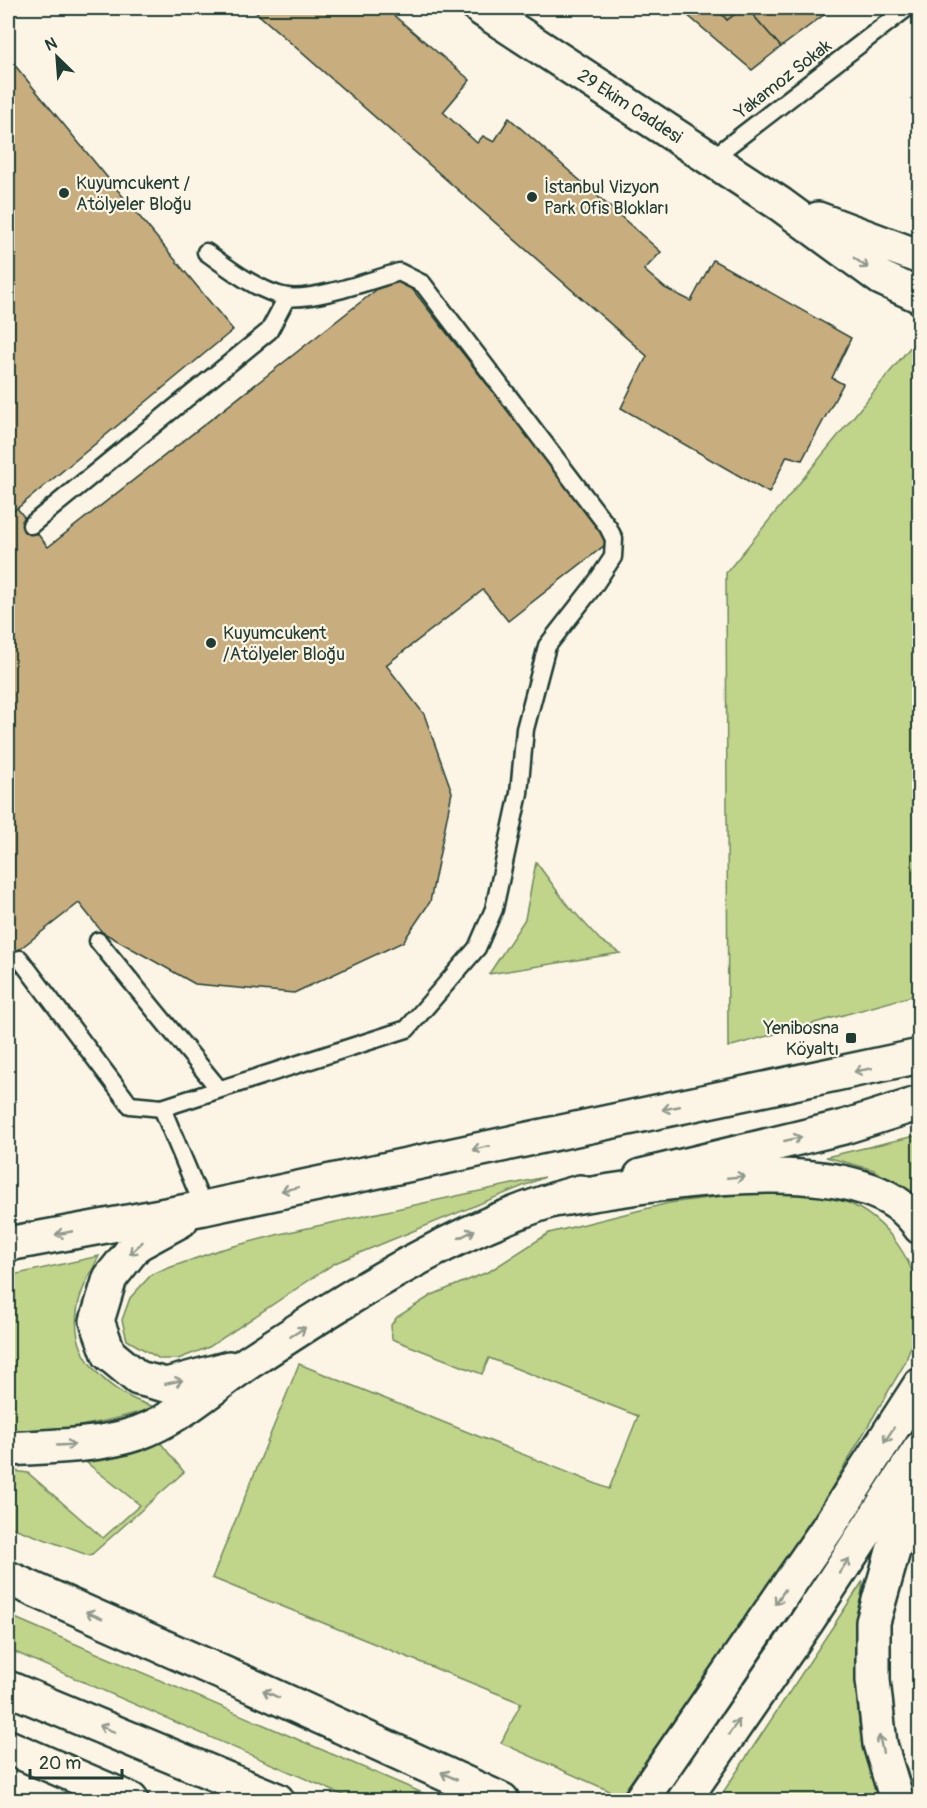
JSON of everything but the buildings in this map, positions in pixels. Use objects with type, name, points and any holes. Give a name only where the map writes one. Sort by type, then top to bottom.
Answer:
[{"type":"main road","name":"29 Ekim Caddesi","points":[[480,8],[780,204],[881,278],[920,296]]},
{"type":"main road","name":"29 Ekim Caddesi","points":[[780,204],[920,257]]},
{"type":"main road","points":[[8,1244],[204,1208],[920,1056]]},
{"type":"main road","points":[[8,1449],[90,1444],[139,1433],[180,1412],[249,1363],[390,1274],[477,1229],[553,1200],[844,1127],[920,1103]]},
{"type":"main road","points":[[553,1200],[672,1183],[758,1174],[826,1180],[865,1187],[891,1200],[920,1227]]},
{"type":"main road","points":[[204,1208],[137,1244],[110,1278],[97,1321],[109,1354],[138,1378],[166,1385],[249,1363]]},
{"type":"main road","points":[[641,1800],[827,1529],[920,1385]]},
{"type":"main road","points":[[693,1788],[813,1613],[920,1449]]},
{"type":"main road","points":[[897,1800],[880,1744],[873,1680],[873,1622],[893,1551],[920,1490]]},
{"type":"main road","points":[[8,1578],[502,1800]]},
{"type":"main road","points":[[8,1688],[277,1800]]},
{"type":"main road","points":[[8,1747],[130,1800]]},
{"type":"lane","name":"Yakamoz Sokak","points":[[711,159],[907,8]]},
{"type":"lane","points":[[20,959],[130,1105],[162,1108],[407,1029],[477,948],[494,909],[519,793],[525,729],[547,646],[593,587],[613,557],[614,539],[423,284],[399,272],[322,294],[287,297],[242,278],[206,252]]},
{"type":"lane","points":[[31,525],[269,331],[287,297]]},
{"type":"lane","points":[[98,941],[219,1089]]},
{"type":"lane","points":[[162,1108],[204,1208]]},
{"type":"green space","points":[[912,345],[920,348],[919,994],[728,1047],[726,573]]},
{"type":"green space","points":[[536,862],[566,903],[600,940],[620,953],[489,974],[525,919]]},
{"type":"green space","points":[[919,1135],[919,1203],[874,1170],[826,1157]]},
{"type":"green space","points":[[545,1177],[335,1263],[209,1347],[178,1359],[160,1359],[127,1340],[122,1320],[130,1298],[152,1274],[219,1250],[280,1234]]},
{"type":"green space","points":[[746,1193],[796,1193],[834,1198],[861,1209],[875,1219],[898,1245],[914,1276],[918,1310],[915,1331],[905,1363],[814,1518],[621,1796],[501,1743],[521,1703],[212,1578],[299,1364],[609,1489],[638,1416],[489,1358],[482,1374],[392,1339],[391,1325],[397,1317],[432,1295],[490,1271],[549,1233],[669,1203]]},
{"type":"green space","points":[[99,1256],[78,1305],[77,1330],[81,1346],[88,1360],[110,1385],[124,1394],[155,1407],[82,1426],[8,1435],[8,1276]]},
{"type":"green space","points":[[159,1441],[184,1472],[90,1556],[8,1526],[8,1470],[28,1473],[103,1538],[140,1505],[87,1463]]},
{"type":"green space","points":[[863,1581],[857,1636],[856,1692],[864,1748],[870,1774],[880,1800],[718,1800]]},
{"type":"green space","points":[[8,1615],[439,1800],[354,1800],[8,1649]]},
{"type":"place","name":"Kuyumcukent / Atölyeler Bloğu","points":[[64,193]]},
{"type":"place","name":"İstanbul Vizyon Park Ofis Blokları","points":[[532,197]]},
{"type":"place","name":"Kuyumcukent /Atölyeler Bloğu","points":[[211,643]]},
{"type":"place","name":"Yenibosna Köyaltı","points":[[851,1038]]}]
